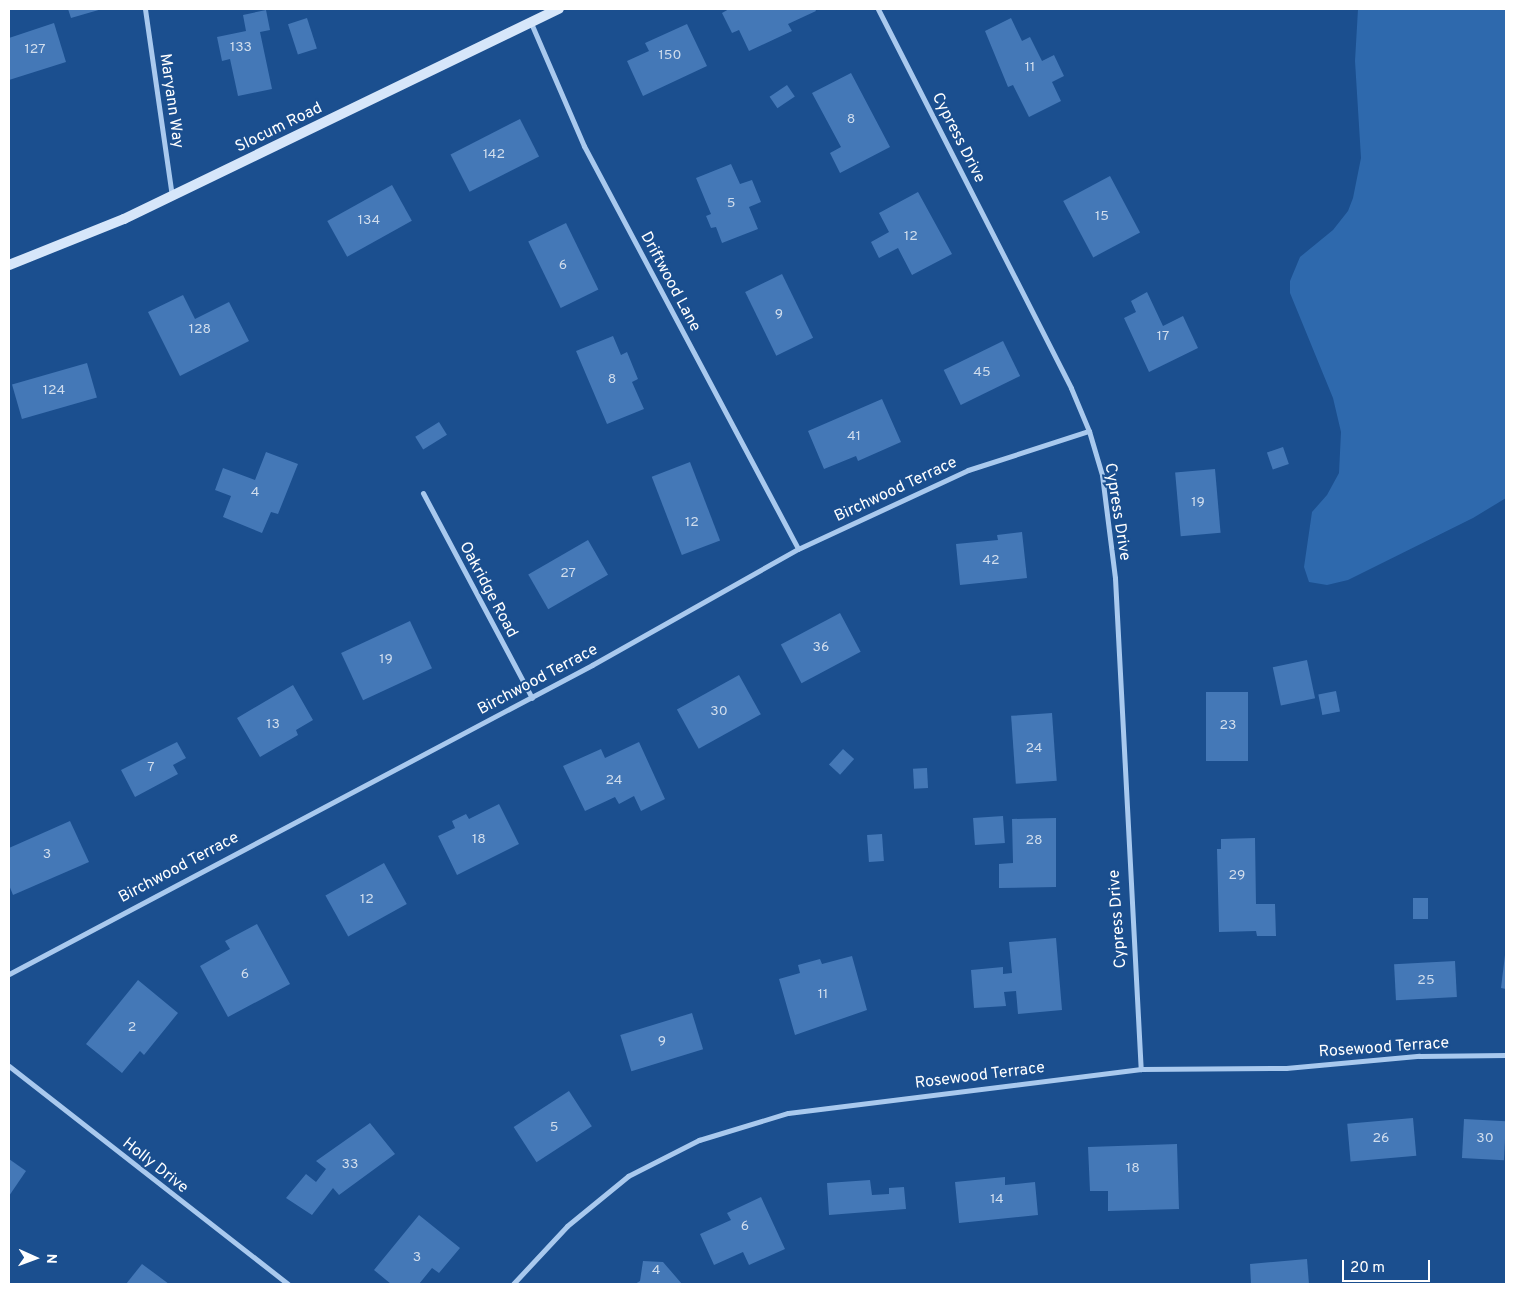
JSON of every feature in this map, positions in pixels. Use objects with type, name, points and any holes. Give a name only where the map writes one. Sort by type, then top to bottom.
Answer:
[{"type":"main road","name":"Slocum Road","points":[[9,266],[172,196],[559,9]]},
{"type":"street","name":"Maryann Way","points":[[145,9],[172,196]]},
{"type":"street","name":"Cypress Drive","points":[[878,9],[1066,379],[1088,431],[1102,475],[1114,578],[1141,1069]]},
{"type":"street","name":"Driftwood Lane","points":[[531,23],[584,146],[798,549]]},
{"type":"street","name":"Birchwood Terrace","points":[[9,974],[532,698],[798,549],[968,470],[1088,431]]},
{"type":"street","name":"Oakridge Road","points":[[423,493],[532,698]]},
{"type":"street","name":"Rosewood Terrace","points":[[513,1284],[567,1226],[628,1176],[675,1150],[724,1131],[788,1113],[838,1105],[1141,1069],[1286,1068],[1418,1056],[1506,1055]]},
{"type":"street","name":"Holly Drive","points":[[9,1066],[288,1284]]},
{"type":"shaded area","points":[[1358,9],[1506,9],[1506,498],[1473,518],[1348,580],[1327,585],[1309,582],[1304,567],[1312,512],[1327,495],[1339,473],[1341,432],[1333,398],[1290,293],[1290,281],[1300,257],[1333,230],[1348,211],[1353,198],[1361,158],[1355,61]]},
{"type":"building","points":[[68,9],[102,9],[71,18]]},
{"type":"building","points":[[729,9],[815,9],[816,11],[788,24],[792,31],[749,51],[739,30],[732,33],[722,13]]},
{"type":"building","points":[[266,10],[270,30],[260,32],[272,89],[238,96],[230,59],[222,61],[217,37],[246,31],[243,15]]},
{"type":"building","points":[[307,18],[317,48],[298,55],[288,24]]},
{"type":"building","points":[[1011,18],[1022,41],[1030,37],[1042,61],[1054,55],[1064,76],[1052,82],[1061,101],[1029,117],[1013,85],[1008,87],[985,31]]},
{"type":"building","points":[[54,23],[66,62],[9,80],[9,38]]},
{"type":"building","points":[[687,24],[707,66],[643,96],[627,61],[649,51],[645,43]]},
{"type":"building","points":[[851,73],[890,147],[840,173],[830,153],[841,147],[812,93]]},
{"type":"building","points":[[787,85],[795,97],[777,108],[770,97]]},
{"type":"building","points":[[520,119],[539,156],[470,192],[451,154]]},
{"type":"building","points":[[731,164],[740,184],[752,180],[761,202],[749,207],[758,229],[722,243],[716,227],[711,228],[706,216],[711,214],[696,178]]},
{"type":"building","points":[[1110,176],[1140,233],[1093,257],[1063,201]]},
{"type":"building","points":[[392,185],[412,221],[347,257],[327,221]]},
{"type":"building","points":[[918,192],[952,254],[912,275],[898,248],[879,258],[871,242],[889,232],[879,213]]},
{"type":"building","points":[[566,223],[598,290],[561,308],[528,241]]},
{"type":"building","points":[[782,274],[813,338],[776,356],[745,292]]},
{"type":"building","points":[[1147,292],[1163,326],[1183,316],[1198,348],[1149,372],[1124,318],[1136,312],[1131,301]]},
{"type":"building","points":[[183,295],[195,319],[229,302],[249,341],[180,376],[148,312]]},
{"type":"building","points":[[613,336],[621,355],[627,352],[638,379],[632,382],[644,409],[607,424],[576,351]]},
{"type":"building","points":[[1003,341],[1020,376],[961,405],[944,370]]},
{"type":"building","points":[[87,363],[97,398],[22,419],[12,384]]},
{"type":"building","points":[[882,399],[901,442],[858,461],[856,456],[824,469],[808,431]]},
{"type":"building","points":[[439,422],[447,435],[423,450],[415,437]]},
{"type":"building","points":[[1283,447],[1289,464],[1273,470],[1267,453]]},
{"type":"building","points":[[266,452],[298,464],[278,514],[271,512],[262,533],[223,517],[231,496],[215,490],[223,468],[255,480]]},
{"type":"building","points":[[690,462],[720,540],[682,555],[652,477]]},
{"type":"building","points":[[1215,469],[1221,533],[1181,536],[1175,472]]},
{"type":"building","points":[[1022,532],[1027,578],[960,585],[956,544],[998,540],[997,535]]},
{"type":"building","points":[[588,540],[608,575],[548,609],[528,574]]},
{"type":"building","points":[[840,613],[861,652],[801,683],[781,644]]},
{"type":"building","points":[[410,621],[432,668],[363,700],[341,653]]},
{"type":"building","points":[[1307,660],[1315,698],[1281,705],[1273,667]]},
{"type":"building","points":[[739,675],[761,714],[699,749],[677,709]]},
{"type":"building","points":[[293,685],[313,720],[296,730],[298,735],[260,757],[237,718]]},
{"type":"building","points":[[1336,691],[1340,712],[1322,715],[1318,694]]},
{"type":"building","points":[[1206,692],[1248,692],[1248,761],[1206,761]]},
{"type":"building","points":[[1052,713],[1057,781],[1016,784],[1011,716]]},
{"type":"building","points":[[177,742],[186,758],[173,765],[178,774],[135,797],[121,770]]},
{"type":"building","points":[[639,742],[665,799],[641,811],[634,796],[619,804],[615,797],[585,811],[563,766],[601,749],[605,758]]},
{"type":"building","points":[[843,749],[854,759],[840,775],[829,765]]},
{"type":"building","points":[[927,768],[928,788],[914,789],[913,769]]},
{"type":"building","points":[[499,804],[519,844],[457,875],[438,836],[455,828],[452,821],[466,814],[469,819]]},
{"type":"building","points":[[1003,816],[1005,843],[975,845],[973,818]]},
{"type":"building","points":[[1056,818],[1056,887],[999,888],[999,864],[1013,863],[1012,819]]},
{"type":"building","points":[[70,821],[89,862],[13,895],[9,885],[9,848]]},
{"type":"building","points":[[882,834],[884,861],[869,862],[867,835]]},
{"type":"building","points":[[1255,838],[1256,904],[1275,904],[1276,936],[1257,936],[1256,931],[1219,932],[1217,849],[1221,849],[1221,839]]},
{"type":"building","points":[[384,863],[407,904],[348,937],[325,895]]},
{"type":"building","points":[[1413,898],[1428,898],[1428,919],[1413,919]]},
{"type":"building","points":[[257,924],[290,984],[228,1017],[200,966],[230,949],[225,941]]},
{"type":"building","points":[[1056,938],[1062,1010],[1018,1014],[1016,991],[1004,992],[1006,1006],[974,1008],[971,970],[1003,967],[1003,974],[1012,973],[1009,942]]},
{"type":"building","points":[[1506,955],[1506,989],[1501,988]]},
{"type":"building","points":[[852,956],[867,1010],[795,1035],[779,979],[800,973],[798,965],[820,959],[822,964]]},
{"type":"building","points":[[1455,961],[1457,997],[1396,1000],[1394,964]]},
{"type":"building","points":[[138,980],[178,1013],[144,1055],[140,1051],[122,1073],[86,1044]]},
{"type":"building","points":[[692,1013],[703,1049],[631,1071],[620,1035]]},
{"type":"building","points":[[569,1091],[592,1126],[537,1162],[514,1127]]},
{"type":"building","points":[[1413,1118],[1416,1156],[1351,1162],[1347,1124]]},
{"type":"building","points":[[1464,1119],[1506,1121],[1504,1160],[1462,1158]]},
{"type":"building","points":[[370,1123],[395,1154],[339,1195],[333,1188],[312,1215],[286,1198],[306,1174],[316,1182],[326,1169],[316,1161]]},
{"type":"building","points":[[1177,1144],[1179,1209],[1108,1211],[1108,1191],[1090,1191],[1088,1147]]},
{"type":"building","points":[[9,1159],[26,1171],[9,1196]]},
{"type":"building","points":[[1005,1177],[1005,1185],[1035,1182],[1038,1215],[959,1223],[955,1182]]},
{"type":"building","points":[[870,1180],[872,1195],[889,1194],[889,1188],[904,1187],[906,1209],[829,1215],[827,1183]]},
{"type":"building","points":[[761,1197],[785,1249],[749,1265],[743,1252],[714,1265],[700,1234],[731,1220],[727,1213]]},
{"type":"building","points":[[419,1215],[460,1248],[439,1273],[432,1268],[419,1284],[391,1284],[374,1270]]},
{"type":"building","points":[[1307,1259],[1309,1284],[1251,1284],[1250,1264]]},
{"type":"building","points":[[643,1261],[663,1262],[682,1284],[635,1284],[640,1281]]},
{"type":"building","points":[[142,1264],[169,1284],[126,1284]]}]
